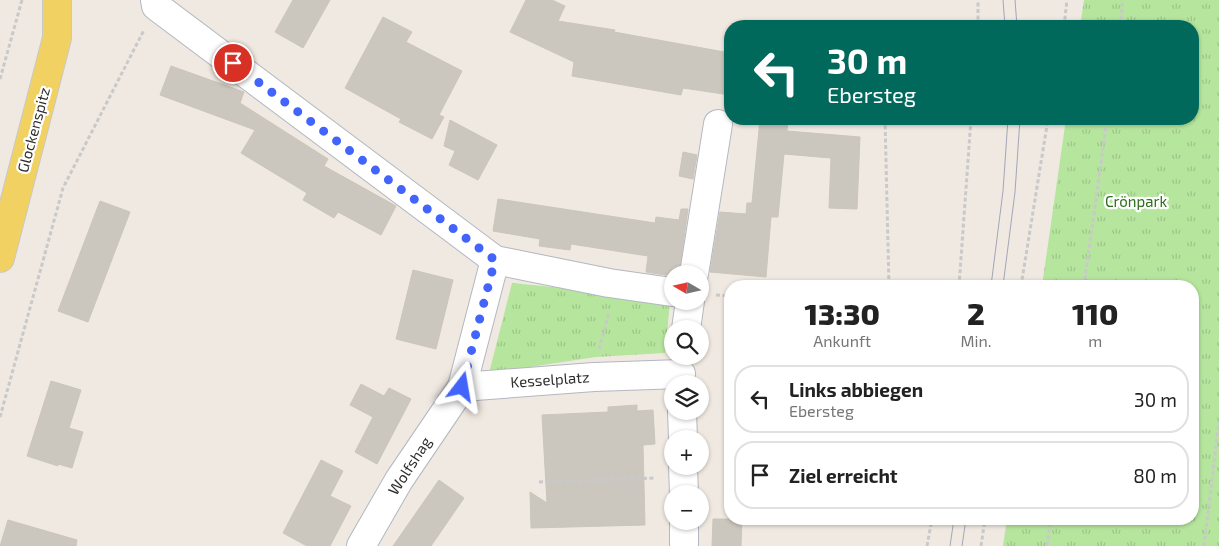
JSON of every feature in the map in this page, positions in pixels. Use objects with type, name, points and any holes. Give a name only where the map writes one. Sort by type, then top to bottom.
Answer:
[{"type":"main road","name":"Glockenspitz","points":[[0,258],[57,38],[58,0]]},
{"type":"street","points":[[156,3],[495,260],[609,283],[664,291]]},
{"type":"street","points":[[695,265],[718,124]]},
{"type":"street","points":[[462,387],[495,260]]},
{"type":"street","name":"Kesselplatz","points":[[462,387],[682,372]]},
{"type":"street","name":"Wolfshag","points":[[361,546],[399,480],[462,387]]},
{"type":"street","points":[[684,530],[684,546]]},
{"type":"path","points":[[0,78],[22,0]]},
{"type":"path","points":[[978,0],[978,20]]},
{"type":"path","points":[[1065,20],[1067,0]]},
{"type":"path","points":[[1121,20],[1123,0]]},
{"type":"path","points":[[0,417],[63,188],[156,3]]},
{"type":"path","points":[[885,125],[889,280]]},
{"type":"path","points":[[959,280],[972,125]]},
{"type":"path","points":[[1022,280],[1047,125]]},
{"type":"path","points":[[1085,280],[1106,125]]},
{"type":"path","points":[[594,377],[596,357],[614,293],[609,283]]},
{"type":"path","points":[[1204,546],[1219,422]]},
{"type":"path","points":[[539,482],[684,479]]},
{"type":"path","points":[[927,546],[931,525]]},
{"type":"path","points":[[981,546],[984,525]]},
{"type":"path","points":[[1047,546],[1050,525]]},
{"type":"green space","name":"Crönpark","points":[[1084,0],[1219,0],[1219,546],[1003,546],[1006,525],[1199,525],[1199,280],[1043,280],[1065,125],[1199,125],[1199,20],[1081,20]]},
{"type":"green space","points":[[512,283],[614,293],[664,301],[664,310],[669,310],[668,320],[664,320],[664,353],[596,357],[489,373]]},
{"type":"building","points":[[293,0],[330,0],[303,48],[275,32]]},
{"type":"building","points":[[526,0],[552,0],[565,6],[558,21],[615,30],[614,32],[724,52],[724,94],[683,88],[681,95],[572,76],[574,62],[510,32]]},
{"type":"building","points":[[383,17],[412,32],[406,42],[462,71],[439,115],[444,117],[432,139],[399,122],[401,119],[345,88]]},
{"type":"building","points":[[171,66],[244,92],[240,103],[328,159],[324,166],[396,206],[381,235],[338,212],[334,218],[303,200],[307,193],[241,153],[255,130],[160,95]]},
{"type":"building","points":[[450,120],[497,145],[478,180],[449,165],[455,151],[444,146]]},
{"type":"building","points":[[759,125],[788,125],[787,131],[860,137],[857,209],[829,208],[831,158],[784,154],[778,217],[771,217],[766,277],[710,272],[720,212],[746,214],[747,203],[752,203]]},
{"type":"building","points":[[683,152],[697,155],[693,179],[679,176]]},
{"type":"building","points":[[498,199],[655,223],[656,217],[679,220],[681,209],[688,209],[680,265],[664,265],[664,275],[646,272],[648,256],[571,244],[570,250],[539,246],[540,239],[493,231]]},
{"type":"building","points":[[100,201],[130,212],[88,322],[58,311]]},
{"type":"building","points":[[413,270],[453,280],[436,349],[396,339]]},
{"type":"building","points":[[51,381],[81,390],[69,428],[83,432],[72,468],[58,464],[58,466],[27,456]]},
{"type":"building","points":[[361,384],[384,396],[389,388],[411,399],[377,464],[355,452],[373,417],[350,405]]},
{"type":"building","points":[[637,405],[637,411],[653,410],[655,444],[643,445],[645,525],[531,528],[530,492],[547,503],[542,415],[608,412],[608,407]]},
{"type":"building","points":[[321,460],[343,471],[330,496],[351,506],[330,546],[307,546],[283,533]]},
{"type":"building","points":[[439,480],[464,498],[431,546],[393,546]]},
{"type":"building","points":[[713,519],[724,519],[724,525],[742,525],[741,546],[712,546]]},
{"type":"building","points":[[8,520],[77,540],[76,546],[0,546]]},
{"type":"tram line","points":[[1003,0],[1005,20]]},
{"type":"tram line","points":[[1015,0],[1017,20]]},
{"type":"tram line","points":[[992,280],[1003,191],[1008,125]]},
{"type":"tram line","points":[[1004,280],[1015,192],[1020,125]]},
{"type":"tram line","points":[[950,546],[953,525]]},
{"type":"tram line","points":[[962,546],[965,525]]},
{"type":"route","points":[[233,63],[495,260],[462,387]]}]
